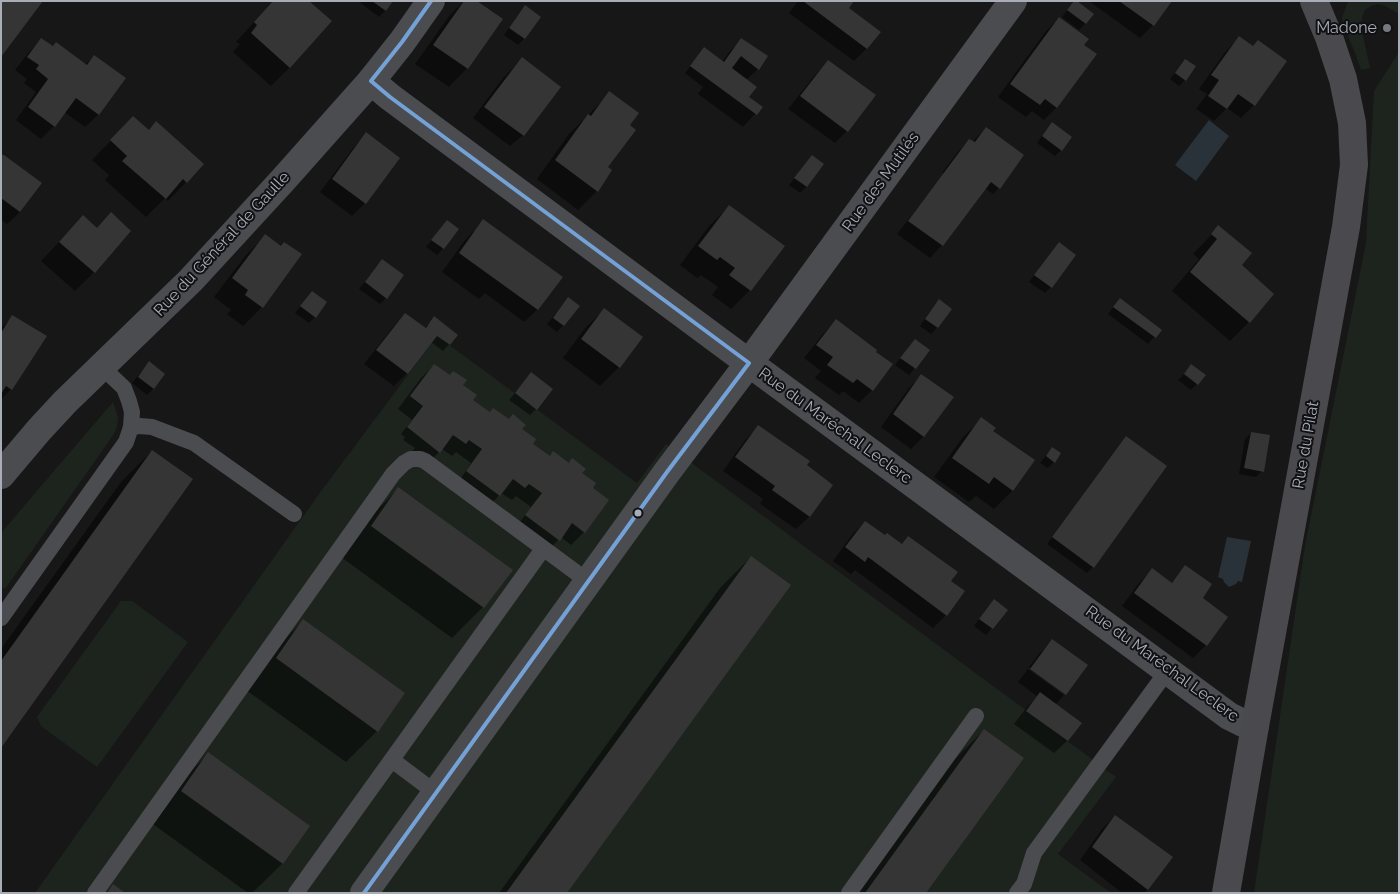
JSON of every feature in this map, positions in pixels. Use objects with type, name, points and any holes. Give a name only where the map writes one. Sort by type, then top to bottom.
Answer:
[{"type":"main road","name":"Rue du Pilat","points":[[1226,893],[1346,226],[1354,165],[1352,123],[1344,79],[1314,1]]},
{"type":"street","name":"Rue du Général de Gaulle","points":[[2,472],[65,402],[191,280],[371,81],[431,1]]},
{"type":"street","name":"Rue des Mutilés","points":[[364,893],[667,472],[749,363],[1013,1]]},
{"type":"street","name":"Rue du Maréchal Leclerc","points":[[371,81],[385,94],[1229,716],[1243,723],[1255,726]]},
{"type":"lane","points":[[1,618],[126,442],[131,427],[132,412],[124,388],[102,367]]},
{"type":"lane","points":[[131,427],[152,427],[194,443],[294,514]]},
{"type":"lane","points":[[95,893],[393,474],[404,463],[412,459],[425,461],[588,582]]},
{"type":"lane","points":[[296,893],[543,549]]},
{"type":"lane","points":[[1017,893],[1024,884],[1034,853],[1168,670]]},
{"type":"lane","points":[[849,893],[976,716]]},
{"type":"lane","points":[[392,760],[436,793]]},
{"type":"shaded area","points":[[1348,1],[1399,1],[1399,14],[1377,4],[1365,10],[1361,27],[1370,68],[1361,70],[1344,27],[1342,18]]},
{"type":"shaded area","points":[[1399,52],[1399,893],[1254,893],[1305,546],[1366,243],[1374,91]]},
{"type":"shaded area","points":[[1209,120],[1229,136],[1196,181],[1175,165]]},
{"type":"shaded area","points":[[437,336],[637,483],[666,444],[1116,777],[1058,854],[1111,893],[35,893],[322,490]]},
{"type":"shaded area","points":[[113,402],[118,417],[114,434],[5,589],[1,587],[1,533]]},
{"type":"shaded area","points":[[1227,537],[1251,541],[1242,582],[1238,581],[1229,587],[1223,579],[1218,577]]},
{"type":"shaded area","points":[[121,601],[132,601],[188,642],[97,767],[41,726],[37,717]]},
{"type":"building","points":[[1,1],[43,1],[1,57]]},
{"type":"building","points":[[273,1],[309,1],[332,21],[290,68],[251,33],[257,25],[254,22]]},
{"type":"building","points":[[372,1],[393,1],[386,11]]},
{"type":"building","points":[[464,1],[477,1],[503,19],[468,69],[433,45]]},
{"type":"building","points":[[803,1],[854,1],[849,8],[881,32],[867,49]]},
{"type":"building","points":[[1074,1],[1077,1],[1094,14],[1086,24],[1067,10]]},
{"type":"building","points":[[1119,1],[1172,1],[1154,26]]},
{"type":"building","points":[[525,5],[541,17],[525,39],[509,28]]},
{"type":"building","points":[[1059,17],[1089,39],[1084,45],[1097,54],[1057,108],[1045,99],[1040,105],[1010,84]]},
{"type":"building","points":[[1239,36],[1253,46],[1258,40],[1287,61],[1255,106],[1238,94],[1227,109],[1208,96],[1219,80],[1211,75]]},
{"type":"building","points":[[41,38],[53,46],[56,42],[87,65],[94,55],[126,78],[99,115],[76,98],[55,127],[28,107],[48,79],[36,69],[39,65],[27,57]]},
{"type":"building","points":[[741,38],[768,56],[759,70],[741,56],[732,68],[757,87],[749,97],[763,107],[757,115],[690,66],[704,47],[724,62]]},
{"type":"building","points":[[522,57],[561,87],[524,136],[484,107]]},
{"type":"building","points":[[1185,59],[1196,66],[1186,81],[1175,73]]},
{"type":"building","points":[[828,60],[876,95],[848,132],[800,96]]},
{"type":"building","points":[[609,91],[639,113],[630,125],[636,130],[608,167],[612,170],[598,192],[555,160],[588,114],[591,116]]},
{"type":"building","points":[[133,116],[149,130],[156,121],[204,164],[187,183],[183,179],[166,199],[122,161],[127,156],[110,140]]},
{"type":"building","points":[[1052,122],[1072,137],[1062,151],[1042,136]]},
{"type":"building","points":[[986,127],[1024,155],[1000,189],[991,182],[943,246],[908,221],[969,139],[975,142]]},
{"type":"building","points":[[366,132],[400,158],[366,204],[332,179]]},
{"type":"building","points":[[1,155],[4,155],[42,183],[20,212],[1,198]]},
{"type":"building","points":[[812,155],[824,164],[807,187],[794,178]]},
{"type":"building","points":[[729,205],[785,246],[751,291],[729,275],[735,268],[720,257],[717,260],[698,246]]},
{"type":"building","points":[[111,212],[131,231],[95,273],[59,242],[83,215],[97,228]]},
{"type":"building","points":[[483,219],[563,277],[538,310],[459,253]]},
{"type":"building","points":[[447,220],[459,229],[444,249],[431,240]]},
{"type":"building","points":[[1218,225],[1252,253],[1242,265],[1274,294],[1250,323],[1190,272],[1217,239],[1211,234]]},
{"type":"building","points":[[265,234],[281,246],[284,242],[302,254],[263,308],[245,295],[248,290],[232,278]]},
{"type":"building","points":[[1059,242],[1076,255],[1052,288],[1034,275]]},
{"type":"building","points":[[382,259],[404,275],[387,299],[365,282]]},
{"type":"building","points":[[312,291],[327,302],[316,318],[300,306]]},
{"type":"building","points":[[568,297],[580,306],[564,326],[553,318]]},
{"type":"building","points":[[1120,298],[1162,330],[1156,338],[1113,307]]},
{"type":"building","points":[[939,299],[952,309],[938,328],[925,319]]},
{"type":"building","points":[[604,308],[643,337],[620,368],[581,339]]},
{"type":"building","points":[[405,313],[426,328],[434,316],[458,335],[450,345],[437,336],[408,374],[376,350]]},
{"type":"building","points":[[12,315],[47,336],[12,390],[6,386],[1,394],[1,333]]},
{"type":"building","points":[[836,319],[893,364],[873,391],[857,379],[853,383],[827,365],[833,357],[816,345]]},
{"type":"building","points":[[915,339],[930,350],[916,369],[900,358]]},
{"type":"building","points":[[149,361],[165,374],[154,389],[138,377]]},
{"type":"building","points":[[434,364],[450,375],[453,371],[467,380],[463,385],[477,395],[473,400],[490,412],[493,408],[509,419],[513,414],[526,425],[522,429],[536,439],[533,444],[550,456],[553,451],[569,463],[572,458],[586,469],[582,473],[596,483],[593,488],[609,500],[585,533],[572,523],[560,541],[525,515],[542,493],[529,484],[525,488],[513,479],[500,496],[466,471],[482,449],[469,440],[466,444],[453,435],[440,453],[407,427],[423,406],[410,396]]},
{"type":"building","points":[[1191,364],[1206,375],[1198,385],[1184,374]]},
{"type":"building","points":[[531,372],[553,389],[537,410],[515,393]]},
{"type":"building","points":[[921,374],[954,397],[924,437],[893,414]]},
{"type":"building","points":[[981,417],[996,428],[993,431],[1035,460],[1013,491],[994,477],[989,484],[952,458]]},
{"type":"building","points":[[758,425],[810,461],[807,465],[833,485],[810,517],[772,490],[775,486],[735,457]]},
{"type":"building","points":[[1251,432],[1270,435],[1264,472],[1244,468]]},
{"type":"building","points":[[1126,436],[1167,466],[1094,568],[1052,537]]},
{"type":"building","points":[[1052,447],[1061,453],[1055,463],[1046,456]]},
{"type":"building","points":[[152,450],[193,479],[1,748],[1,661]]},
{"type":"building","points":[[398,487],[513,570],[484,608],[371,526]]},
{"type":"building","points":[[865,521],[902,544],[908,536],[958,572],[951,581],[965,591],[947,616],[868,557],[865,562],[845,547]]},
{"type":"building","points":[[751,556],[791,585],[567,893],[506,893]]},
{"type":"building","points":[[1185,565],[1212,584],[1203,598],[1228,617],[1207,646],[1134,593],[1152,568],[1172,583]]},
{"type":"building","points":[[994,599],[1008,610],[993,629],[979,619]]},
{"type":"building","points":[[303,619],[405,693],[378,732],[276,658]]},
{"type":"building","points":[[1052,639],[1088,665],[1066,695],[1030,669]]},
{"type":"building","points":[[1040,692],[1082,723],[1068,741],[1026,711]]},
{"type":"building","points":[[984,729],[1024,758],[926,893],[865,893]]},
{"type":"building","points":[[208,752],[310,826],[283,864],[181,791]]},
{"type":"building","points":[[1115,815],[1173,857],[1148,890],[1092,847]]},
{"type":"building","points":[[113,884],[125,893],[107,893]]},
{"type":"transit line","points":[[371,81],[431,1]]},
{"type":"transit line","points":[[371,81],[749,363]]},
{"type":"transit line","points":[[364,893],[667,472],[749,363]]},
{"type":"place","name":"Madone","points":[[1387,28]]}]
